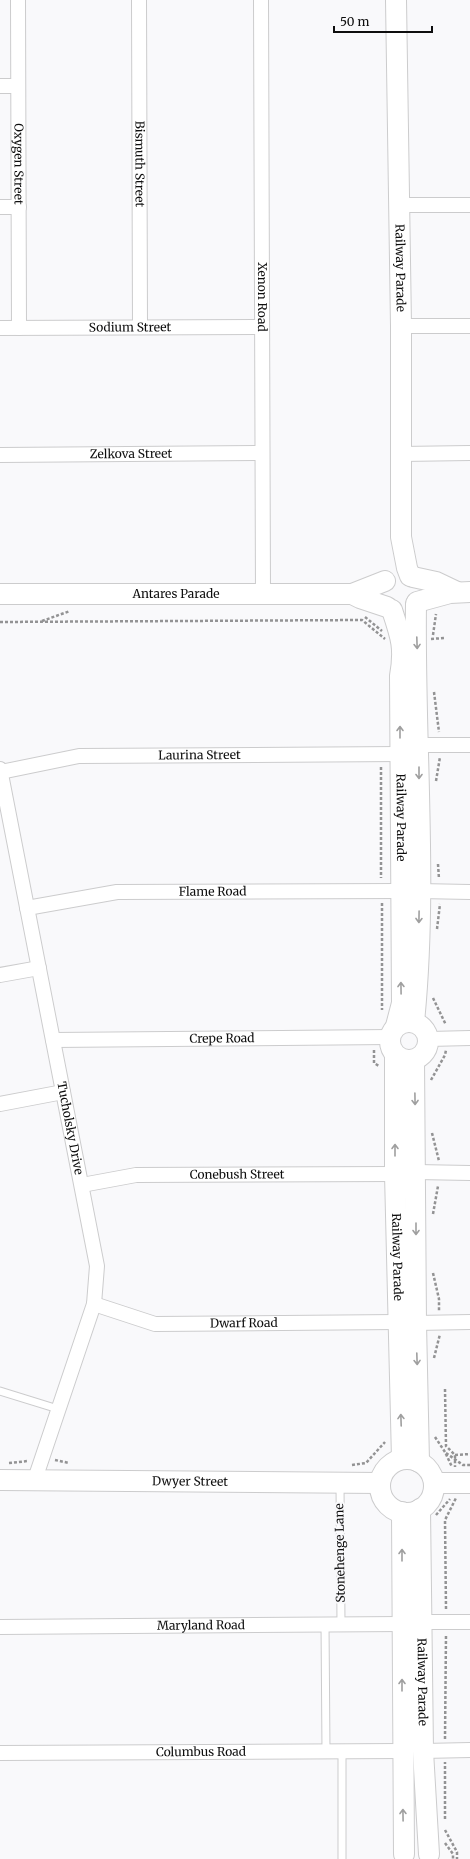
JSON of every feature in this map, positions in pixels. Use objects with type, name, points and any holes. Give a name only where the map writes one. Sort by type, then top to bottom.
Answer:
[{"type":"street","name":"Oxygen Street","points":[[18,0],[19,328]]},
{"type":"street","name":"Bismuth Street","points":[[139,0],[140,327]]},
{"type":"street","name":"Xenon Road","points":[[261,0],[263,594]]},
{"type":"street","name":"Railway Parade","points":[[396,0],[401,326],[401,537],[407,568],[412,576]]},
{"type":"street","points":[[0,86],[18,86]]},
{"type":"street","points":[[399,205],[470,204]]},
{"type":"street","points":[[0,207],[19,207]]},
{"type":"street","points":[[401,326],[470,326]]},
{"type":"street","name":"Sodium Street","points":[[0,328],[261,327]]},
{"type":"street","name":"Zelkova Street","points":[[0,455],[262,453]]},
{"type":"street","points":[[401,454],[470,453]]},
{"type":"street","name":"Railway Parade","points":[[386,580],[401,537]]},
{"type":"street","points":[[399,573],[436,582],[464,592],[436,596],[417,603],[405,612],[390,608],[381,595],[386,580],[399,573]]},
{"type":"street","points":[[412,576],[419,586],[420,592],[417,603]]},
{"type":"street","name":"Antares Parade","points":[[0,594],[352,594],[386,580]]},
{"type":"street","name":"Antares Parade","points":[[352,594],[390,608]]},
{"type":"street","name":"Railway Parade","points":[[410,891],[418,745],[417,603]]},
{"type":"street","name":"Railway Parade","points":[[390,608],[417,634]]},
{"type":"street","name":"Railway Parade","points":[[411,1460],[406,1323],[394,1174],[399,1035],[417,989],[400,754],[400,676],[402,660],[417,634]]},
{"type":"street","points":[[418,745],[470,744]]},
{"type":"street","name":"Laurina Street","points":[[0,770],[80,756],[400,754]]},
{"type":"street","name":"Tucholsky Drive","points":[[0,770],[5,822],[27,908],[97,1266],[94,1304],[34,1482]]},
{"type":"street","name":"Flame Road","points":[[27,908],[117,892],[470,892]]},
{"type":"street","points":[[0,975],[39,968]]},
{"type":"street","points":[[438,1039],[425,1052],[414,1060],[407,1060],[399,1035],[424,1028],[438,1039],[470,1038]]},
{"type":"street","name":"Crepe Road","points":[[53,1040],[399,1035]]},
{"type":"street","name":"Railway Parade","points":[[406,1323],[416,1172],[414,1060]]},
{"type":"street","points":[[0,1104],[63,1092]]},
{"type":"street","points":[[416,1172],[470,1172]]},
{"type":"street","name":"Conebush Street","points":[[82,1185],[136,1174],[394,1174]]},
{"type":"street","name":"Dwarf Road","points":[[94,1304],[155,1324],[470,1322]]},
{"type":"street","points":[[411,1460],[432,1474],[452,1483],[433,1492],[430,1500],[419,1513],[390,1507],[380,1492],[380,1483],[387,1467],[411,1460]]},
{"type":"street","name":"Dwyer Street","points":[[3,1472],[34,1482],[342,1474],[380,1483]]},
{"type":"street","name":"Railway Parade","points":[[419,1513],[402,1751],[401,1857],[414,1850],[424,1852],[431,1857]]},
{"type":"street","name":"Maryland Road","points":[[0,1627],[470,1622]]},
{"type":"street","name":"Railway Parade","points":[[412,1623],[431,1857]]},
{"type":"street","points":[[423,1751],[470,1750]]},
{"type":"street","name":"Columbus Road","points":[[0,1753],[402,1751]]},
{"type":"lane","points":[[0,1391],[58,1409]]},
{"type":"lane","name":"Stonehenge Lane","points":[[341,1624],[342,1474]]},
{"type":"lane","points":[[325,1624],[326,1751]]},
{"type":"lane","points":[[342,1751],[342,1859]]},
{"type":"path","points":[[417,634],[436,609]]},
{"type":"path","points":[[40,621],[70,611],[78,611]]},
{"type":"path","points":[[361,613],[381,631],[394,635],[417,634],[433,646]]},
{"type":"path","points":[[0,622],[362,620]]},
{"type":"path","points":[[434,691],[435,706],[439,720],[440,763],[436,787]]},
{"type":"path","points":[[437,930],[440,915],[438,862]]},
{"type":"path","points":[[431,1087],[431,1079],[445,1055],[438,1039],[446,1022],[433,999],[434,991]]},
{"type":"path","points":[[432,1126],[432,1134],[439,1157],[438,1189],[432,1220]]},
{"type":"path","points":[[433,1267],[439,1299],[440,1336],[434,1359]]},
{"type":"path","points":[[342,1474],[366,1463],[388,1439],[410,1439],[433,1434],[445,1452],[454,1472],[452,1497],[419,1513]]},
{"type":"path","points":[[445,1452],[463,1465],[470,1465]]},
{"type":"path","points":[[455,1455],[470,1454]]},
{"type":"path","points":[[3,1472],[41,1461],[57,1460],[72,1464]]},
{"type":"path","points":[[442,1838],[453,1854],[453,1859]]}]
